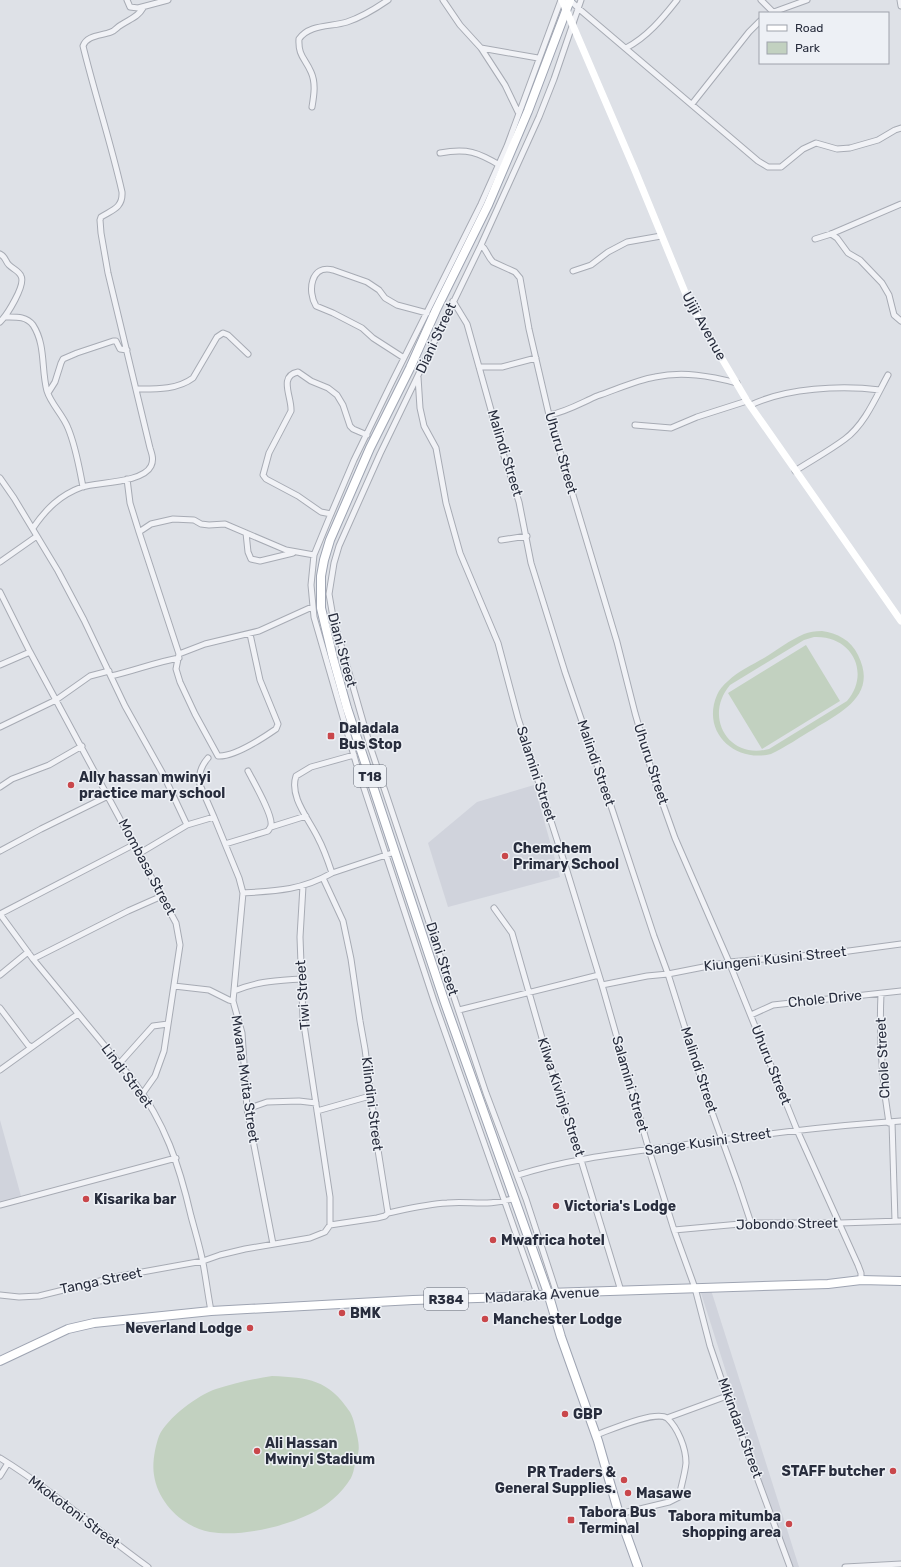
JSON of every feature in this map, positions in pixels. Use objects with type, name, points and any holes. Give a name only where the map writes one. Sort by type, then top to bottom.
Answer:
[{"type":"main road","name":"Ujiji Avenue","points":[[561,0],[567,10],[687,297],[702,325],[749,403],[901,621]]},
{"type":"main road","name":"T18","points":[[570,0],[528,111],[501,166],[488,205],[370,448],[330,540],[324,560],[315,608],[333,658],[347,708],[445,1002],[515,1198],[552,1294],[561,1337],[596,1435],[619,1514],[638,1567]]},
{"type":"main road","name":"Madaraka Avenue","points":[[0,1361],[68,1329],[94,1323],[211,1311],[413,1300],[538,1296],[621,1290],[828,1284],[861,1280],[901,1281]]},
{"type":"street","points":[[127,0],[130,6],[134,8],[143,8],[168,0]]},
{"type":"street","points":[[312,107],[315,92],[314,82],[312,73],[302,58],[298,39],[302,34],[309,30],[346,22],[361,16],[388,0]]},
{"type":"street","points":[[442,0],[460,25],[481,48],[505,85],[518,112]]},
{"type":"street","points":[[538,1296],[506,1201],[466,1094],[354,755],[315,608],[311,585],[314,556],[366,435],[501,166],[518,112],[531,82],[538,58],[561,0]]},
{"type":"street","points":[[570,0],[758,161],[773,168],[781,168],[803,150],[816,143],[833,149],[850,148],[878,140],[901,128]]},
{"type":"street","name":"Diani Street","points":[[552,1294],[518,1175],[486,1093],[370,746],[332,617],[329,594],[334,563],[339,546],[380,454],[481,245],[539,117],[554,79],[581,0]]},
{"type":"street","points":[[626,48],[638,42],[652,30],[677,0]]},
{"type":"street","points":[[761,0],[772,12],[808,0]]},
{"type":"street","points":[[900,0],[901,6]]},
{"type":"street","points":[[33,528],[43,513],[65,495],[83,487],[127,479],[144,474],[151,466],[153,458],[108,273],[100,220],[101,217],[118,206],[122,198],[122,192],[83,46],[84,43],[91,38],[112,32],[136,17],[143,8]]},
{"type":"street","points":[[692,104],[749,32],[759,22]]},
{"type":"street","points":[[481,48],[538,58]]},
{"type":"street","points":[[440,153],[468,150],[501,166]]},
{"type":"street","points":[[815,239],[831,234],[901,204]]},
{"type":"street","points":[[831,234],[848,253],[860,260],[882,283],[889,295],[894,315],[901,321]]},
{"type":"street","points":[[573,271],[591,265],[608,252],[627,242],[661,236]]},
{"type":"street","name":"Uhuru Street","points":[[481,245],[486,250],[493,262],[516,272],[520,278],[529,329],[549,415],[617,642],[635,714],[654,778],[675,838],[729,962],[797,1130],[858,1265],[861,1280]]},
{"type":"street","points":[[0,254],[5,257],[9,265],[20,274],[22,280],[19,293],[0,322]]},
{"type":"street","points":[[404,358],[373,338],[362,328],[316,306],[312,299],[312,284],[314,277],[320,270],[333,270],[367,282],[379,290],[385,298],[397,305],[427,313]]},
{"type":"street","name":"Malindi Street","points":[[453,301],[467,324],[503,453],[520,502],[531,563],[565,672],[668,974],[708,1101],[750,1223]]},
{"type":"street","points":[[5,316],[23,317],[32,325],[41,347],[48,393],[68,427],[75,449],[83,487]]},
{"type":"street","points":[[136,389],[164,388],[189,381],[193,378],[217,337],[223,333],[228,335],[248,354]]},
{"type":"street","points":[[48,393],[55,382],[61,363],[64,359],[113,341],[116,341],[120,349],[127,350]]},
{"type":"street","points":[[479,367],[502,367],[536,358]]},
{"type":"street","points":[[331,514],[318,510],[298,496],[266,479],[263,474],[269,452],[291,411],[287,386],[289,376],[298,372],[328,388],[341,400],[350,426],[366,435]]},
{"type":"street","points":[[549,415],[560,414],[596,397],[653,377],[676,374],[695,375],[715,377],[737,383]]},
{"type":"street","points":[[795,471],[845,439],[867,414],[888,375]]},
{"type":"street","name":"Salamini Street","points":[[418,376],[421,413],[424,426],[436,448],[446,503],[460,553],[498,643],[518,718],[602,986],[648,1150],[695,1288]]},
{"type":"street","points":[[635,425],[671,428],[697,417],[771,397],[821,389],[859,388],[880,390]]},
{"type":"street","points":[[0,478],[38,536],[58,571],[110,673],[125,706],[163,774],[187,825]]},
{"type":"street","points":[[127,479],[130,504],[179,656],[177,664],[178,675],[192,707],[218,756],[222,756],[245,747],[271,733],[276,729],[278,724],[260,680],[250,634]]},
{"type":"street","points":[[139,532],[151,524],[173,519],[194,520],[201,524],[209,525],[225,524],[294,552],[314,556]]},
{"type":"street","points":[[246,533],[248,552],[251,559],[260,561],[294,552]]},
{"type":"street","points":[[0,562],[38,536]]},
{"type":"street","points":[[501,540],[527,536]]},
{"type":"street","name":"Mombasa Street","points":[[0,592],[30,652],[140,853],[176,923],[179,933],[180,945],[164,1051],[160,1066],[143,1093]]},
{"type":"street","points":[[0,727],[56,700],[90,676],[110,673],[127,673],[179,656],[205,644],[259,631],[315,608]]},
{"type":"street","points":[[0,665],[30,652]]},
{"type":"street","points":[[0,787],[12,779],[49,765],[82,746]]},
{"type":"street","points":[[332,872],[318,838],[295,793],[293,783],[296,776],[312,767],[354,755]]},
{"type":"street","name":"Mwana Mvita Street","points":[[208,758],[202,765],[199,780],[201,790],[214,817],[243,893],[233,1001],[242,1033],[247,1109],[273,1244]]},
{"type":"street","points":[[225,844],[268,831],[271,826],[264,803],[248,771]]},
{"type":"street","points":[[0,852],[41,829],[108,796]]},
{"type":"street","points":[[271,826],[306,816]]},
{"type":"street","points":[[140,853],[187,825],[214,817]]},
{"type":"street","points":[[0,914],[135,844]]},
{"type":"street","points":[[243,893],[293,889],[323,878],[332,872],[395,852]]},
{"type":"street","name":"Kilindini Street","points":[[323,878],[338,907],[347,938],[365,1049],[370,1096],[388,1213]]},
{"type":"street","name":"Tiwi Street","points":[[303,886],[300,937],[303,1018],[318,1111],[322,1154],[330,1197],[330,1225]]},
{"type":"street","points":[[33,959],[128,911],[162,896]]},
{"type":"street","name":"Kilwa Kivinje Street","points":[[494,908],[512,933],[548,1059],[621,1290]]},
{"type":"street","name":"Lindi Street","points":[[0,914],[33,959],[143,1093],[155,1113],[176,1158],[185,1187],[203,1261],[211,1311]]},
{"type":"street","name":"Kiungeni Kusini Street","points":[[602,986],[646,976],[668,974],[729,962],[834,953],[901,944]]},
{"type":"street","points":[[0,975],[28,952]]},
{"type":"street","points":[[458,1010],[598,975]]},
{"type":"street","points":[[234,991],[264,981],[301,979]]},
{"type":"street","points":[[174,986],[209,990],[233,1001]]},
{"type":"street","name":"Chole Drive","points":[[751,1015],[773,1004],[901,991]]},
{"type":"street","name":"Chole Street","points":[[881,994],[881,1052],[884,1092],[891,1122],[898,1221]]},
{"type":"street","points":[[0,1008],[28,1045],[32,1047]]},
{"type":"street","points":[[0,1070],[78,1014]]},
{"type":"street","points":[[120,1064],[153,1026],[168,1024]]},
{"type":"street","points":[[318,1111],[370,1096]]},
{"type":"street","points":[[247,1109],[268,1102],[299,1101],[316,1103]]},
{"type":"street","name":"Sange Kusini Street","points":[[518,1175],[547,1166],[648,1150],[797,1130],[901,1121]]},
{"type":"street","points":[[0,1205],[176,1158]]},
{"type":"street","points":[[203,1261],[220,1255],[319,1236],[325,1232],[330,1225],[377,1218],[388,1213],[436,1204],[486,1204],[515,1198]]},
{"type":"street","name":"Jobondo Street","points":[[674,1230],[750,1223],[840,1223],[898,1221]]},
{"type":"street","name":"Tanga Street","points":[[0,1295],[31,1297],[120,1276],[203,1261]]},
{"type":"street","name":"Mikindani Street","points":[[695,1288],[710,1346],[727,1396],[790,1567]]},
{"type":"street","points":[[667,1418],[727,1396]]},
{"type":"street","points":[[596,1435],[649,1417],[664,1416],[675,1428],[680,1438],[686,1461],[679,1497],[669,1502],[619,1514]]},
{"type":"street","name":"Mkokotoni Street","points":[[0,1458],[35,1481],[148,1567]]},
{"type":"street","points":[[0,1476],[8,1463]]},
{"type":"street","points":[[845,1567],[901,1564]]},
{"type":"shaded area","points":[[534,785],[560,877],[448,907],[428,843],[477,802]]},
{"type":"shaded area","points":[[0,1120],[21,1196],[0,1202]]},
{"type":"shaded area","points":[[711,1290],[799,1567],[788,1567],[701,1293]]},
{"type":"green space","points":[[822,631],[833,633],[843,638],[852,645],[858,655],[863,669],[864,681],[860,692],[854,701],[836,716],[771,754],[758,756],[745,754],[724,742],[714,721],[713,709],[717,695],[723,686],[741,671],[794,639],[806,633]],"holes":[[[814,637],[827,638],[839,642],[854,658],[857,668],[857,679],[854,690],[847,701],[769,749],[755,751],[742,748],[732,742],[724,733],[720,722],[719,710],[722,697],[730,685],[804,640]]]},
{"type":"green space","points":[[806,645],[840,701],[762,749],[728,693]]},
{"type":"green space","name":"Ali Hassan Mwinyi Stadium","points":[[272,1376],[297,1378],[317,1382],[334,1393],[342,1401],[352,1417],[359,1444],[351,1478],[338,1494],[322,1508],[299,1519],[275,1527],[248,1532],[222,1533],[210,1532],[190,1525],[173,1512],[166,1504],[156,1485],[153,1465],[159,1436],[163,1429],[176,1415],[201,1396],[216,1389],[237,1383]]},
{"type":"place","name":"Daladala Bus Stop","points":[[331,736]]},
{"type":"place","name":"Ally hassan mwinyi practice mary school","points":[[71,785]]},
{"type":"place","name":"Chemchem Primary School","points":[[505,856]]},
{"type":"place","name":"Kisarika bar","points":[[86,1199]]},
{"type":"place","name":"Victoria's Lodge","points":[[556,1206]]},
{"type":"place","name":"Mwafrica hotel","points":[[493,1240]]},
{"type":"place","name":"BMK","points":[[342,1313]]},
{"type":"place","name":"Manchester Lodge","points":[[485,1319]]},
{"type":"place","name":"Neverland Lodge","points":[[250,1328]]},
{"type":"place","name":"GBP","points":[[565,1414]]},
{"type":"place","name":"Ali Hassan Mwinyi Stadium","points":[[257,1451]]},
{"type":"place","name":"STAFF butcher","points":[[893,1471]]},
{"type":"place","name":"PR Traders & General Supplies.","points":[[624,1480]]},
{"type":"place","name":"Masawe","points":[[628,1493]]},
{"type":"place","name":"Tabora Bus Terminal","points":[[571,1520]]},
{"type":"place","name":"Tabora mitumba shopping area","points":[[789,1524]]}]
